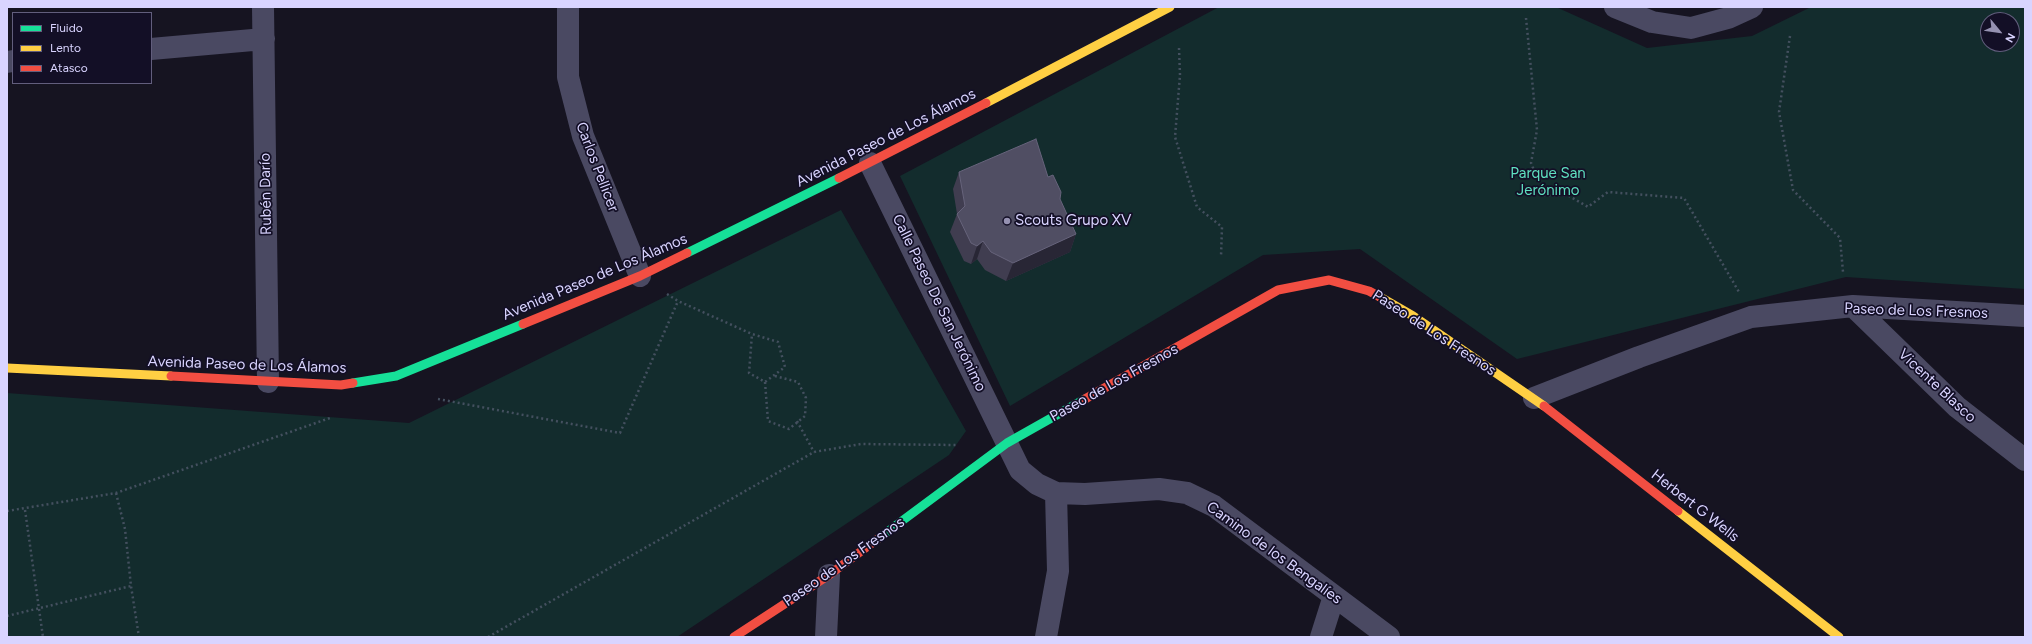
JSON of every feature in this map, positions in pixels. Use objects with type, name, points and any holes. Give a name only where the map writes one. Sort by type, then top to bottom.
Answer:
[{"type":"street","name":"Rubén Darío","points":[[263,7],[268,382]]},
{"type":"street","name":"Carlos Pellicer","points":[[568,7],[568,77],[582,136],[640,276]]},
{"type":"street","name":"Avenida Paseo de Los Álamos","points":[[7,368],[341,385],[396,376],[640,276],[870,163],[1170,7]]},
{"type":"street","points":[[1615,7],[1652,22],[1691,28],[1728,18],[1752,7]]},
{"type":"street","points":[[152,49],[264,39]]},
{"type":"street","name":"Calle Paseo De San Jerónimo","points":[[870,163],[1007,443]]},
{"type":"street","name":"Paseo de Los Fresnos","points":[[734,637],[829,576],[1007,443],[1278,290],[1329,280],[1369,291],[1413,316],[1534,398],[1639,357],[1751,317],[1853,306],[2025,316]]},
{"type":"street","name":"Vicente Blasco","points":[[1853,306],[1957,407],[2025,460]]},
{"type":"street","name":"Herbert G Wells","points":[[1534,398],[1839,637]]},
{"type":"street","name":"Camino de los Bengalíes","points":[[1007,443],[1020,470],[1037,484],[1056,493],[1085,494],[1159,489],[1187,493],[1214,506],[1389,637]]},
{"type":"street","points":[[1046,637],[1058,571],[1056,493]]},
{"type":"street","points":[[826,637],[829,576]]},
{"type":"street","points":[[1321,637],[1334,596]]},
{"type":"path","points":[[1526,18],[1537,130],[1531,163],[1544,195],[1569,196],[1588,207],[1608,192],[1684,198],[1735,283],[1751,317]]},
{"type":"path","points":[[1790,36],[1778,112],[1792,190],[1840,238],[1843,272]]},
{"type":"path","points":[[1179,48],[1180,75],[1175,137],[1197,206],[1222,227],[1221,257]]},
{"type":"path","points":[[640,276],[678,301],[752,334],[778,342],[784,367],[765,382]]},
{"type":"path","points":[[438,399],[620,433],[678,301]]},
{"type":"path","points":[[752,334],[749,373],[765,382]]},
{"type":"path","points":[[765,382],[768,421],[789,429],[797,420],[805,416],[806,398],[798,382],[774,376]]},
{"type":"path","points":[[7,511],[25,510],[116,493],[330,418]]},
{"type":"path","points":[[797,420],[814,452]]},
{"type":"path","points":[[488,637],[814,452],[861,444],[964,444]]},
{"type":"path","points":[[116,493],[124,529],[130,586],[139,637]]},
{"type":"path","points":[[25,510],[44,637]]},
{"type":"path","points":[[7,616],[130,586]]},
{"type":"green space","name":"Parque San Jerónimo","points":[[1219,7],[1556,7],[1647,48],[1752,36],[1811,7],[2025,7],[2025,289],[1846,277],[1517,359],[1360,249],[1263,255],[1010,406],[900,176]]},
{"type":"green space","points":[[841,210],[966,431],[949,455],[677,637],[7,637],[7,393],[409,423]]},
{"type":"building","name":"Scouts Grupo XV","points":[[1036,139],[1048,177],[1053,175],[1061,192],[1060,199],[1076,234],[1013,263],[991,252],[983,241],[977,246],[971,243],[957,214],[965,206],[959,172]]},
{"type":"traffic: fast","points":[[687,253],[839,178]]},
{"type":"traffic: fast","points":[[353,383],[396,376],[523,324]]},
{"type":"traffic: fast","points":[[879,538],[1007,443],[1085,399]]},
{"type":"traffic: slow","points":[[986,103],[1170,7]]},
{"type":"traffic: slow","points":[[1380,297],[1413,316],[1544,406]]},
{"type":"traffic: slow","points":[[7,368],[171,376]]},
{"type":"traffic: slow","points":[[1678,511],[1839,637]]},
{"type":"traffic: jam","points":[[839,178],[986,103]]},
{"type":"traffic: jam","points":[[523,324],[640,276],[687,253]]},
{"type":"traffic: jam","points":[[1085,399],[1278,290],[1329,280],[1369,291],[1380,297]]},
{"type":"traffic: jam","points":[[171,376],[341,385],[353,383]]},
{"type":"traffic: jam","points":[[1544,406],[1678,511]]},
{"type":"traffic: jam","points":[[734,637],[829,575],[879,538]]},
{"type":"place","name":"Scouts Grupo XV","points":[[1007,221]]}]
